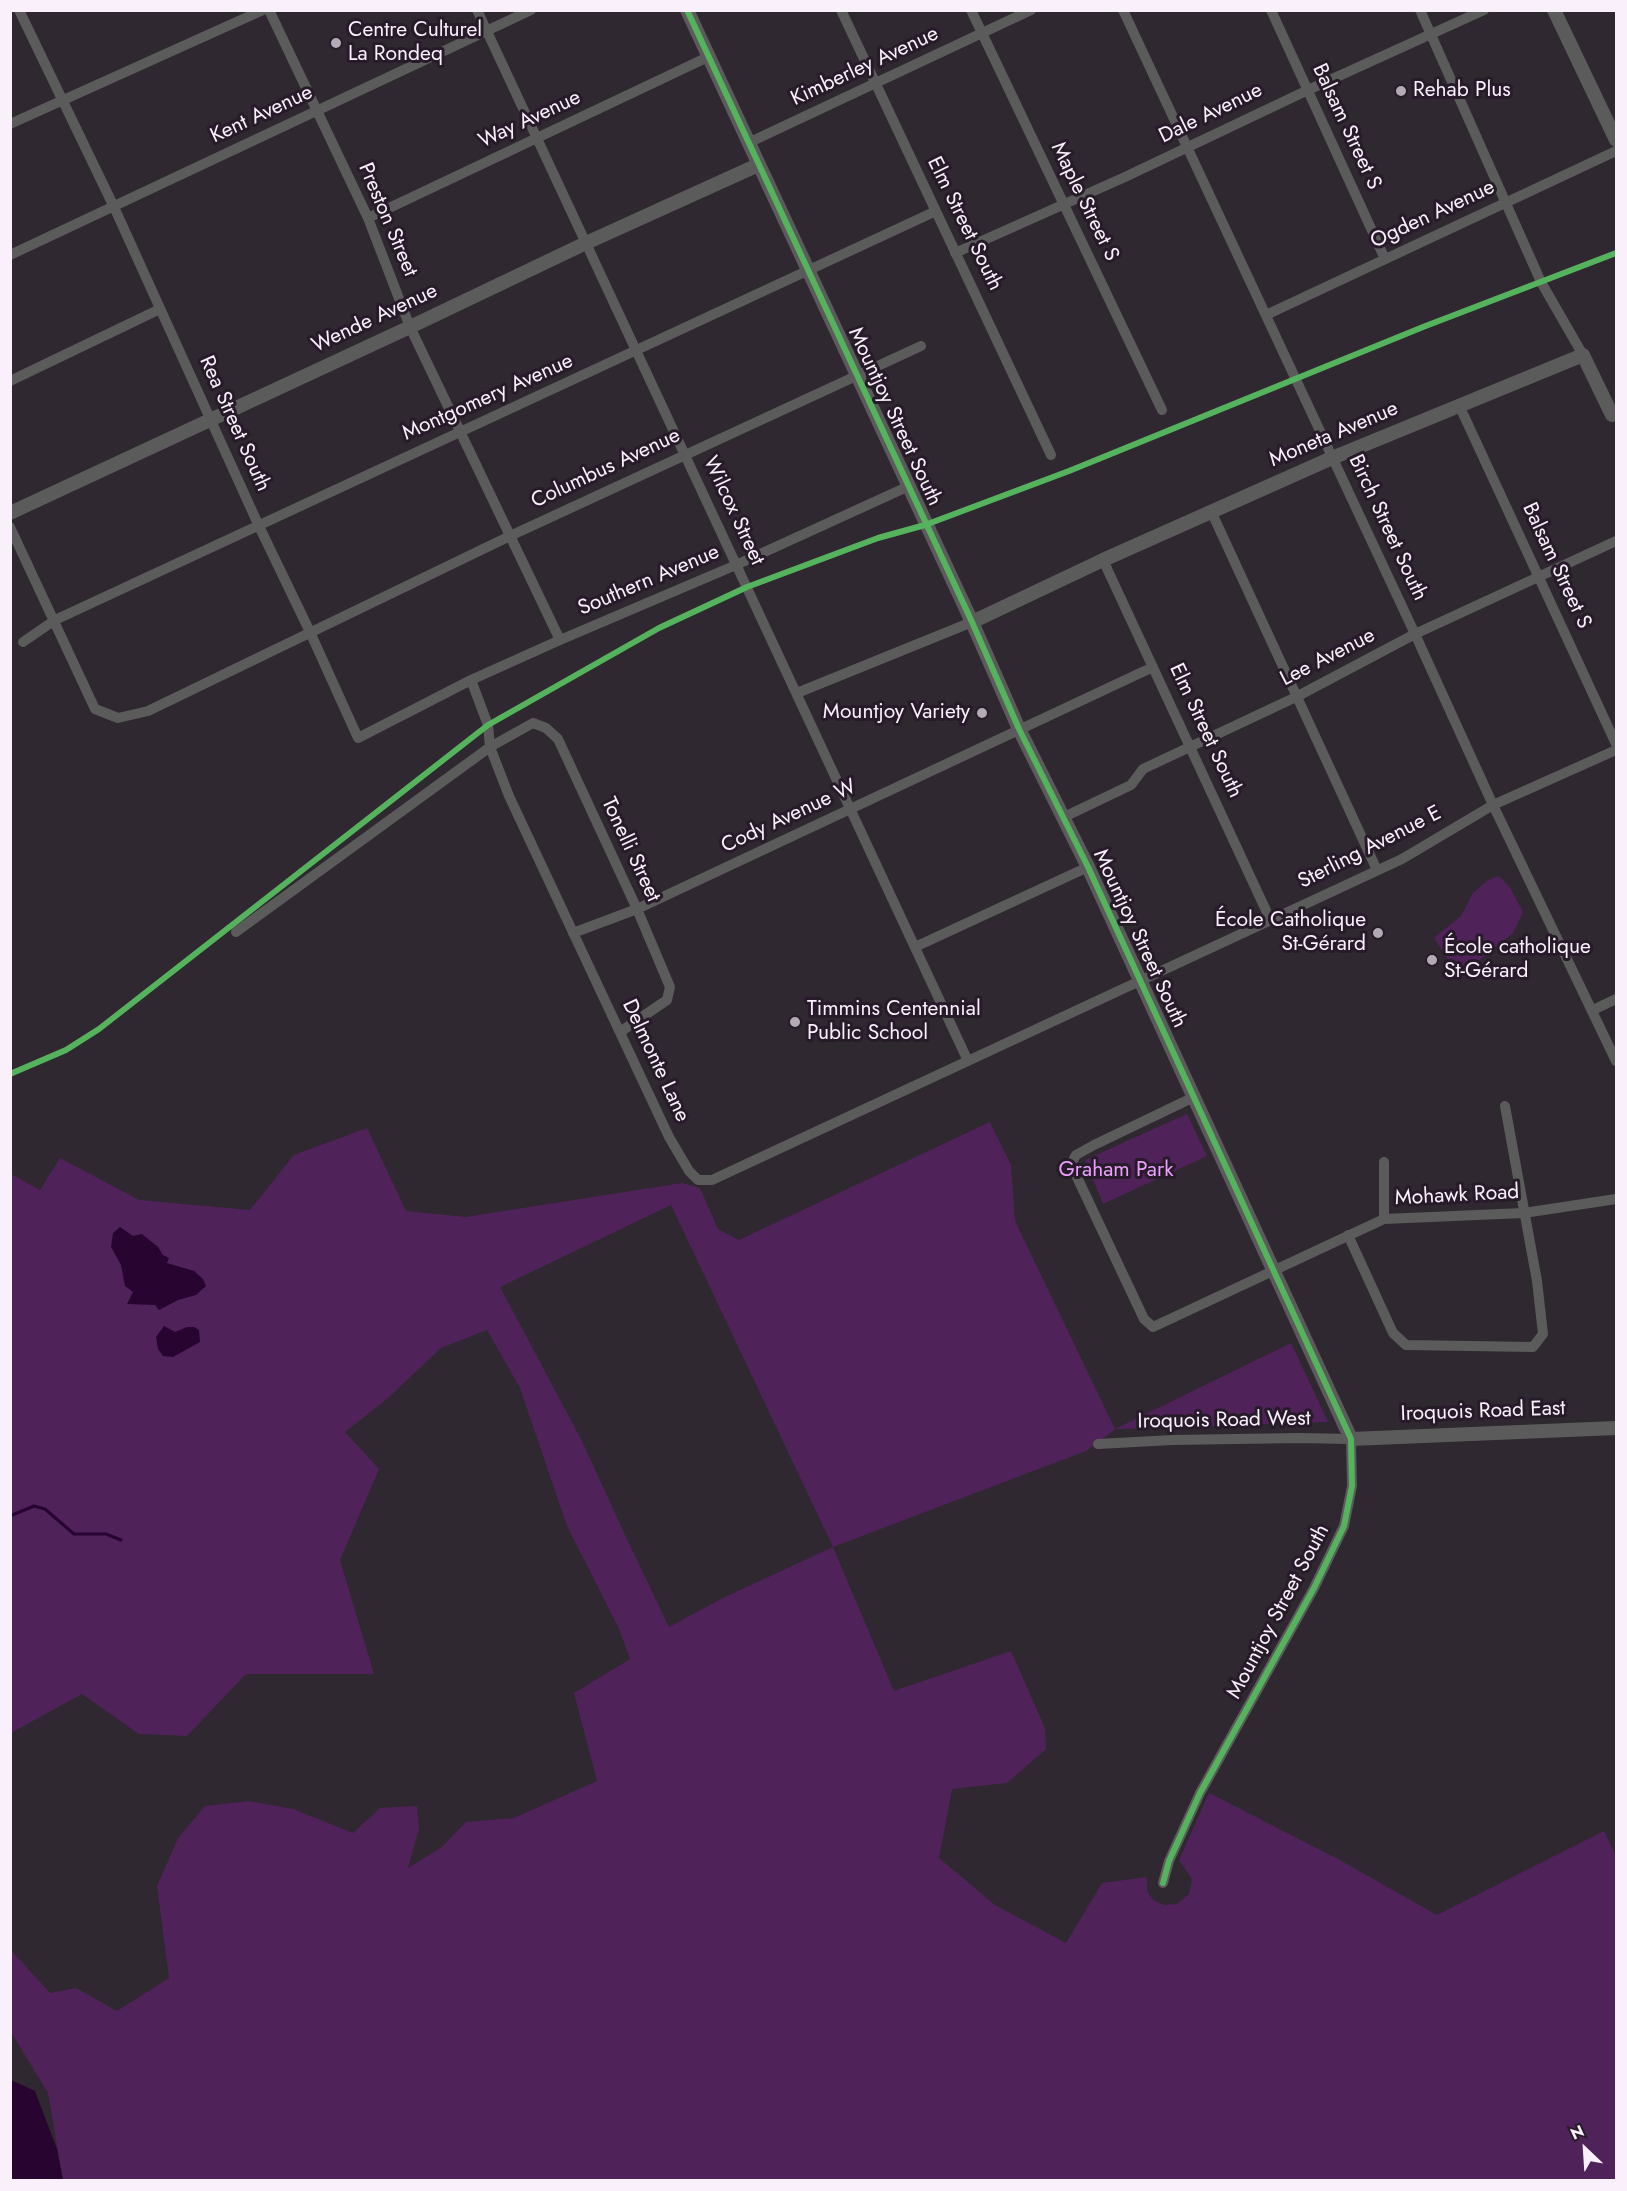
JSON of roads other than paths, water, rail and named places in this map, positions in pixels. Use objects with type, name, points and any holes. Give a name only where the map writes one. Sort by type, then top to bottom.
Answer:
[{"type":"street","name":"Rea Street South","points":[[20,10],[114,207],[358,738],[471,680]]},
{"type":"street","points":[[10,124],[263,10]]},
{"type":"street","name":"Preston Street","points":[[268,10],[368,218],[410,327],[560,640]]},
{"type":"street","name":"Wilcox Street","points":[[477,10],[968,1061]]},
{"type":"street","name":"Kent Avenue","points":[[10,255],[531,10]]},
{"type":"street","name":"Mountjoy Street South","points":[[687,10],[907,488],[972,622],[1019,729],[1088,867],[1351,1439],[1352,1486],[1344,1526],[1314,1588],[1200,1793],[1169,1861],[1163,1883]]},
{"type":"street","name":"Elm Street South","points":[[841,10],[1051,455]]},
{"type":"street","name":"Maple Street S","points":[[971,10],[1162,410]]},
{"type":"street","name":"Kimberley Avenue","points":[[748,143],[1031,10]]},
{"type":"street","name":"Birch Street South","points":[[1123,10],[1493,805],[1617,1061]]},
{"type":"street","name":"Balsam Street S","points":[[1271,10],[1385,260]]},
{"type":"street","points":[[1420,10],[1541,282],[1615,417]]},
{"type":"street","name":"Dale Avenue","points":[[955,253],[1484,10]]},
{"type":"street","points":[[1554,10],[1617,141]]},
{"type":"street","name":"Way Avenue","points":[[368,218],[708,57]]},
{"type":"street","name":"Ogden Avenue","points":[[1266,315],[1617,151]]},
{"type":"street","name":"Wende Avenue","points":[[10,513],[586,243],[758,165]]},
{"type":"street","name":"Montgomery Avenue","points":[[23,642],[55,620],[258,524],[637,352],[936,211]]},
{"type":"street","points":[[10,381],[160,309]]},
{"type":"street","name":"Columbus Avenue","points":[[10,526],[95,709],[118,718],[147,711],[510,536],[921,346]]},
{"type":"street","name":"Moneta Avenue","points":[[972,622],[1103,560],[1332,458],[1583,356]]},
{"type":"street","name":"Balsam Street S","points":[[1459,405],[1617,744]]},
{"type":"street","name":"Southern Avenue","points":[[471,680],[907,488]]},
{"type":"street","points":[[1211,511],[1377,870]]},
{"type":"street","name":"Lee Avenue","points":[[1064,817],[1131,785],[1143,769],[1296,697],[1415,634],[1617,540]]},
{"type":"street","name":"Elm Street South","points":[[1103,560],[1270,919]]},
{"type":"street","points":[[796,693],[972,622]]},
{"type":"street","name":"Cody Avenue W","points":[[573,933],[637,909],[1154,667]]},
{"type":"street","name":"Delmonte Lane","points":[[471,680],[488,724],[490,747],[509,796],[669,1137],[689,1171],[698,1180],[712,1180],[968,1061]]},
{"type":"street","name":"Tonelli Street","points":[[490,747],[533,723],[546,728],[558,739],[637,909],[670,987],[666,999],[620,1032]]},
{"type":"street","points":[[236,932],[490,747]]},
{"type":"street","name":"Sterling Avenue E","points":[[968,1061],[1402,859],[1493,805],[1617,750]]},
{"type":"street","points":[[915,947],[1088,867]]},
{"type":"street","points":[[1593,1010],[1617,999]]},
{"type":"street","name":"Mohawk Road","points":[[1194,1098],[1076,1155],[1072,1162],[1144,1319],[1153,1327],[1384,1219],[1524,1214],[1617,1199]]},
{"type":"street","points":[[1348,1235],[1393,1334],[1406,1345],[1533,1347],[1543,1334],[1537,1281],[1505,1106]]},
{"type":"street","points":[[1384,1162],[1384,1219]]},
{"type":"street","name":"Iroquois Road East","points":[[1351,1439],[1617,1428]]},
{"type":"street","name":"Iroquois Road West","points":[[1098,1444],[1172,1440],[1351,1439]]},
{"type":"waterway","points":[[10,1516],[34,1506],[45,1509],[74,1534],[106,1534],[121,1540]]},
{"type":"place","name":"Centre Culturel La Rondeq","points":[[336,43]]},
{"type":"place","name":"Rehab Plus","points":[[1401,91]]},
{"type":"place","name":"Mountjoy Variety","points":[[982,713]]},
{"type":"place","name":"École Catholique St-Gérard","points":[[1378,933]]},
{"type":"place","name":"École catholique St-Gérard","points":[[1432,960]]},
{"type":"place","name":"Timmins Centennial Public School","points":[[795,1022]]},
{"type":"park label","name":"Graham Park","points":[[1116,1171]]}]
